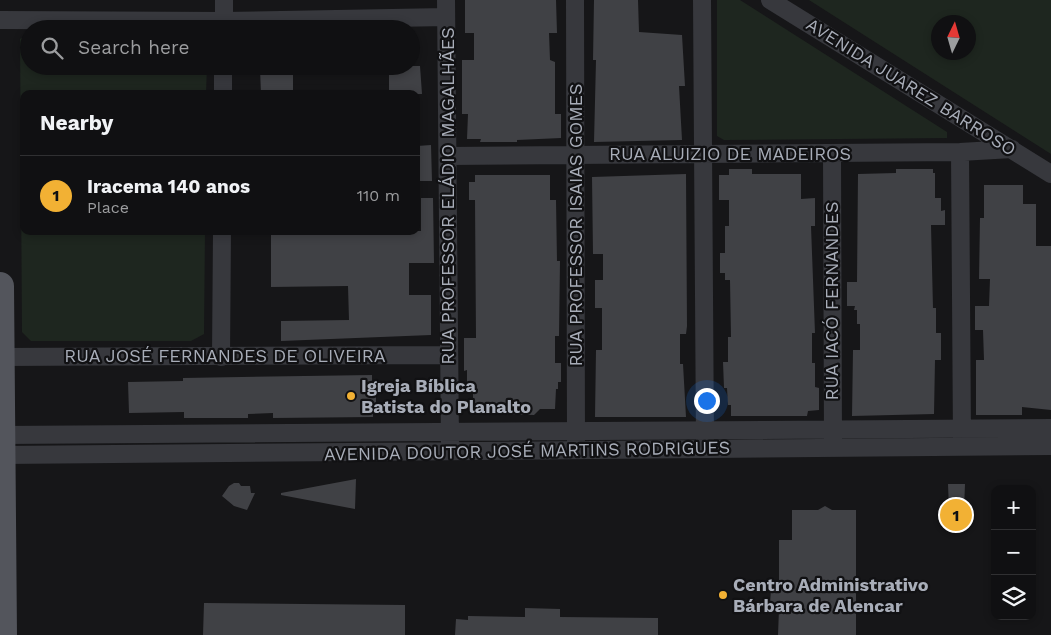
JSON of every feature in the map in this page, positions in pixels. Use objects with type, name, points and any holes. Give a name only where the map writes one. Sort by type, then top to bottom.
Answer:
[{"type":"main road","points":[[0,286],[4,635]]},
{"type":"street","points":[[224,0],[224,20]]},
{"type":"street","name":"RUA PROFESSOR ISAIAS GOMES","points":[[575,0],[576,451]]},
{"type":"street","points":[[702,0],[705,449]]},
{"type":"street","name":"AVENIDA JUAREZ BARROSO","points":[[770,0],[1051,174]]},
{"type":"street","points":[[289,20],[446,8]]},
{"type":"street","name":"RUA PROFESSOR ELÁDIO MAGALHÃES","points":[[446,8],[450,452]]},
{"type":"street","points":[[0,20],[20,20]]},
{"type":"street","points":[[223,90],[224,75]]},
{"type":"street","name":"RUA ALUIZIO DE MADEIROS","points":[[448,156],[832,154],[960,152],[1012,149]]},
{"type":"street","points":[[960,152],[962,447]]},
{"type":"street","name":"RUA IACÓ FERNANDES","points":[[832,154],[833,448]]},
{"type":"street","points":[[220,357],[222,235]]},
{"type":"street","name":"RUA JOSÉ FERNANDES DE OLIVEIRA","points":[[2,357],[449,355]]},
{"type":"street","name":"AVENIDA DOUTOR JOSÉ MARTINS RODRIGUES","points":[[2,445],[449,433],[1051,428]]},
{"type":"street","name":"AVENIDA DOUTOR JOSÉ MARTINS RODRIGUES","points":[[2,445],[450,452],[1051,446]]},
{"type":"shaded area","points":[[717,0],[740,0],[947,132],[947,138],[724,140],[717,136]]},
{"type":"shaded area","points":[[809,0],[1051,0],[1051,154]]},
{"type":"shaded area","points":[[20,75],[207,75],[206,90],[20,90]]},
{"type":"shaded area","points":[[21,235],[205,235],[204,334],[191,341],[31,341],[22,332]]},
{"type":"building","points":[[465,0],[556,0],[557,33],[549,33],[550,60],[555,62],[555,114],[561,114],[561,138],[517,140],[517,142],[480,142],[481,139],[467,139],[468,114],[462,114],[462,60],[474,60],[474,33],[465,33]]},
{"type":"building","points":[[594,0],[638,0],[639,32],[682,35],[685,86],[679,86],[682,140],[594,142],[596,60],[593,60]]},
{"type":"building","points":[[420,66],[422,94],[420,94],[420,90],[389,90],[389,75],[420,75]]},
{"type":"building","points":[[260,75],[293,75],[293,90],[261,90]]},
{"type":"building","points":[[431,145],[432,181],[420,181],[420,146]]},
{"type":"building","points":[[729,169],[752,169],[752,174],[801,174],[801,199],[815,198],[815,226],[811,226],[815,333],[812,333],[812,363],[815,363],[815,387],[819,388],[819,410],[808,411],[807,416],[731,416],[731,405],[728,405],[727,388],[724,388],[723,362],[728,362],[728,337],[731,337],[730,280],[725,280],[725,273],[720,273],[720,253],[725,253],[725,226],[729,226],[729,200],[719,200],[719,175],[729,175]]},
{"type":"building","points":[[896,169],[933,169],[933,173],[935,173],[935,198],[941,198],[941,211],[945,210],[945,225],[931,225],[933,308],[936,308],[936,333],[941,333],[941,360],[935,360],[934,414],[852,416],[853,350],[860,350],[860,324],[857,324],[857,310],[854,310],[855,306],[847,306],[847,282],[857,282],[858,174],[896,173]]},
{"type":"building","points":[[686,174],[687,326],[686,334],[680,334],[680,364],[683,364],[686,417],[595,417],[596,350],[602,350],[602,308],[595,308],[595,280],[603,280],[603,254],[593,254],[592,177]]},
{"type":"building","points":[[475,175],[550,175],[550,200],[556,200],[557,261],[560,261],[559,336],[555,336],[555,363],[561,363],[561,382],[558,382],[558,389],[556,389],[555,409],[540,409],[534,415],[473,413],[473,389],[467,389],[467,370],[464,371],[464,338],[476,338],[475,200],[469,200],[469,182],[475,182]]},
{"type":"building","points":[[984,185],[1023,185],[1023,204],[1036,204],[1036,246],[1051,246],[1051,410],[1022,407],[1022,415],[976,415],[976,360],[984,360],[983,330],[975,330],[975,306],[989,306],[990,279],[979,279],[980,218],[984,218]]},
{"type":"building","points":[[421,198],[433,198],[434,263],[409,263],[409,295],[431,295],[431,335],[281,341],[281,321],[349,320],[348,286],[271,287],[271,235],[420,235]]},
{"type":"building","points":[[372,375],[372,383],[376,383],[376,410],[373,410],[373,417],[273,418],[273,413],[248,414],[248,418],[184,418],[184,412],[129,413],[128,382],[183,381],[183,378]]},
{"type":"building","points":[[356,479],[355,509],[281,495],[281,493]]},
{"type":"building","points":[[239,483],[241,486],[250,486],[251,493],[255,493],[247,510],[234,506],[222,496],[229,486]]},
{"type":"building","points":[[948,484],[965,484],[964,510],[949,510]]},
{"type":"building","points":[[825,506],[832,510],[856,510],[856,635],[778,635],[779,609],[775,609],[775,604],[770,604],[771,589],[775,589],[775,584],[779,584],[779,540],[792,540],[792,510],[818,510]]},
{"type":"building","points":[[204,603],[405,605],[405,635],[203,635]]},
{"type":"building","points":[[525,608],[560,609],[560,617],[658,618],[658,635],[455,635],[456,619],[468,620],[468,616],[525,617]]},
{"type":"place","name":"Igreja Bíblica Batista do Planalto","points":[[351,396]]},
{"type":"place","name":"Iracema 140 anos","points":[[956,515]]},
{"type":"place","name":"Centro Administrativo Bárbara de Alencar","points":[[723,595]]}]
